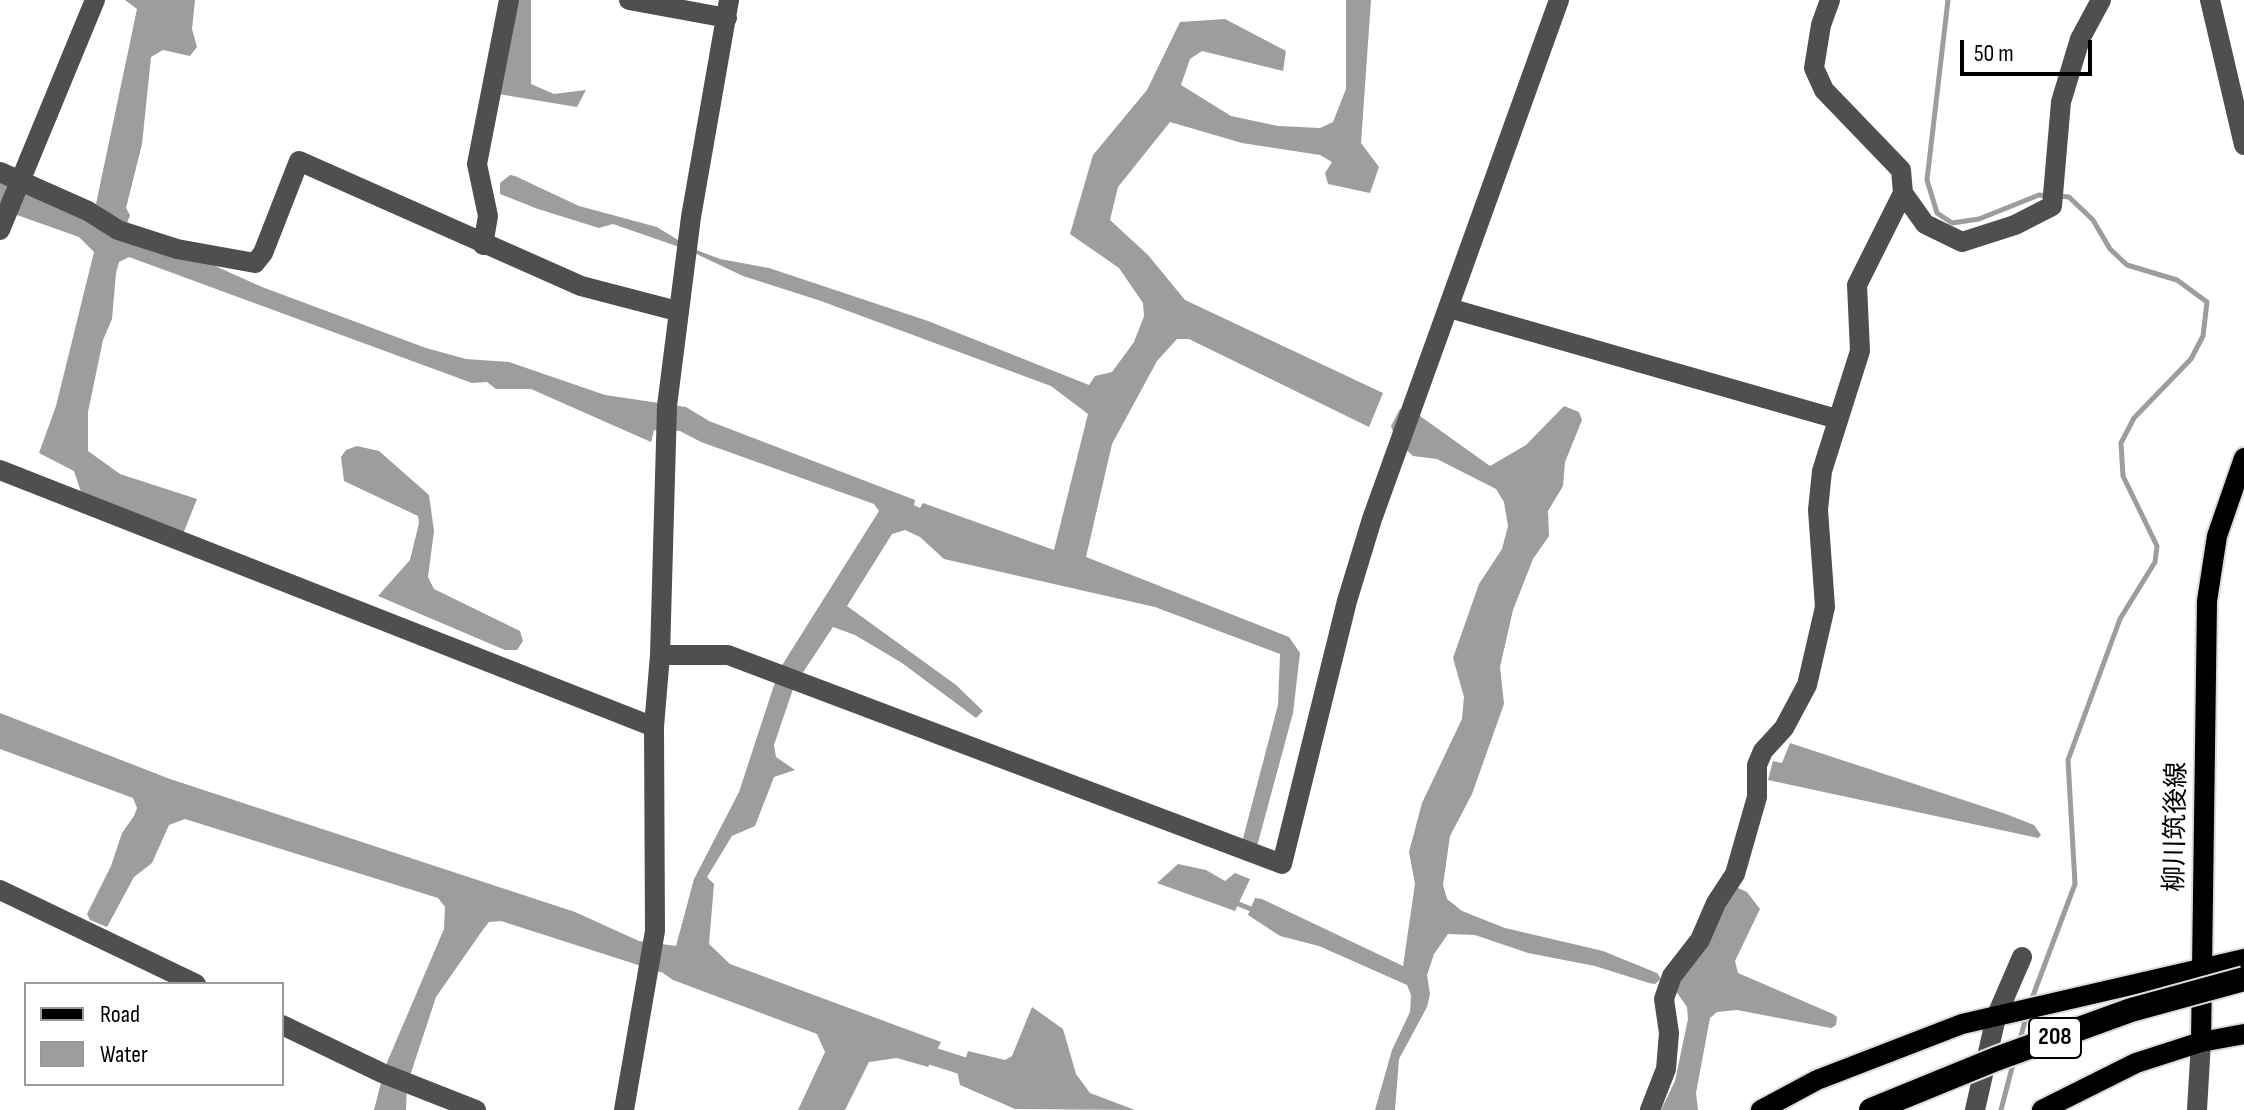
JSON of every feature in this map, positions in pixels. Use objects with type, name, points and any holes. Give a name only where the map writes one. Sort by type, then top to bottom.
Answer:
[{"type":"highway","name":"208","points":[[1871,1110],[1996,1059],[2131,1010],[2244,979]]},
{"type":"highway","name":"208","points":[[1896,1110],[2135,1019],[2244,990]]},
{"type":"main road","name":"柳川筑後線","points":[[2201,1042],[2207,601],[2217,536],[2244,458]]},
{"type":"main road","points":[[1761,1110],[1817,1080],[1962,1024],[2244,959]]},
{"type":"main road","points":[[2048,1107],[2136,1063],[2201,1042],[2244,1034]]},
{"type":"street","points":[[0,230],[95,0]]},
{"type":"street","points":[[483,245],[488,216],[477,164],[509,0]]},
{"type":"street","points":[[624,1110],[646,998],[655,931],[654,727],[660,655],[667,406],[677,311],[728,9],[629,0]]},
{"type":"street","points":[[660,655],[728,655],[1282,864],[1288,852],[1347,601],[1372,519],[1559,0]]},
{"type":"street","points":[[1830,0],[1821,25],[1814,68],[1824,90],[1901,170],[1903,193],[1925,224],[1962,242],[2015,225],[2052,206],[2061,102],[2080,39],[2101,0]]},
{"type":"street","points":[[2210,0],[2244,145]]},
{"type":"street","points":[[0,172],[21,179],[118,230],[177,249],[255,263],[263,253],[299,161],[581,286],[677,311]]},
{"type":"street","points":[[1650,1110],[1666,1069],[1669,1033],[1664,999],[1672,976],[1700,940],[1716,903],[1735,874],[1757,797],[1757,765],[1763,751],[1784,728],[1807,685],[1825,607],[1818,510],[1821,484],[1837,419],[1860,351],[1857,285],[1903,193]]},
{"type":"street","points":[[1449,308],[1837,419]]},
{"type":"street","points":[[0,470],[654,727]]},
{"type":"street","points":[[0,890],[192,982]]},
{"type":"street","points":[[1975,1110],[2022,957]]},
{"type":"street","points":[[284,1026],[382,1073],[476,1110]]},
{"type":"street","points":[[2197,1110],[2201,1042]]},
{"type":"water","points":[[125,0],[195,0],[192,29],[197,47],[190,56],[163,50],[151,57],[142,144],[126,208],[130,215],[126,226],[262,287],[426,348],[466,359],[509,362],[605,395],[686,407],[709,421],[915,500],[914,505],[920,508],[923,503],[1054,550],[1088,414],[1051,386],[821,301],[743,276],[688,250],[613,224],[599,228],[538,209],[500,194],[500,183],[510,175],[515,176],[579,206],[657,227],[691,248],[720,259],[769,268],[928,321],[1089,385],[1095,376],[1112,372],[1134,342],[1144,316],[1143,303],[1119,268],[1070,234],[1093,155],[1147,90],[1180,22],[1225,19],[1286,51],[1283,71],[1202,51],[1190,59],[1181,85],[1231,116],[1278,126],[1320,128],[1333,122],[1346,89],[1346,0],[1371,0],[1361,143],[1379,167],[1370,193],[1328,184],[1325,173],[1332,162],[1320,155],[1242,143],[1170,122],[1118,187],[1110,220],[1148,255],[1185,300],[1383,393],[1369,427],[1189,339],[1177,339],[1157,361],[1112,444],[1086,557],[1289,637],[1300,653],[1293,713],[1256,850],[1241,846],[1278,705],[1280,654],[1155,607],[944,559],[920,537],[905,530],[892,534],[847,606],[956,685],[983,711],[976,718],[902,663],[855,635],[833,627],[794,686],[774,745],[776,757],[795,770],[774,777],[755,826],[732,836],[707,877],[714,884],[709,944],[730,964],[941,1042],[928,1067],[897,1058],[869,1062],[845,1110],[798,1110],[825,1052],[817,1034],[673,980],[663,973],[501,921],[489,922],[436,997],[407,1085],[406,1110],[374,1110],[385,1067],[444,929],[445,907],[438,898],[185,819],[169,825],[152,863],[134,877],[107,927],[90,920],[87,914],[111,866],[122,833],[137,808],[133,798],[0,749],[0,713],[170,779],[575,912],[639,941],[676,946],[694,879],[739,792],[779,670],[879,511],[874,504],[701,442],[680,431],[654,430],[651,442],[531,389],[496,389],[487,382],[472,383],[129,257],[119,262],[116,273],[112,319],[103,340],[88,412],[88,451],[120,474],[197,499],[183,534],[81,492],[74,471],[39,453],[56,406],[94,252],[79,237],[0,209],[0,182],[112,215],[96,204],[137,9]]},
{"type":"water","points":[[514,0],[531,0],[531,84],[554,94],[586,90],[577,107],[498,94]]},
{"type":"water","points":[[1564,406],[1579,412],[1582,420],[1565,462],[1563,486],[1548,511],[1549,536],[1533,559],[1513,610],[1500,667],[1504,704],[1472,794],[1450,836],[1443,885],[1447,899],[1462,911],[1505,928],[1603,951],[1657,973],[1661,979],[1655,984],[1649,983],[1595,966],[1528,953],[1475,935],[1448,934],[1434,954],[1427,975],[1430,994],[1427,1007],[1399,1059],[1395,1110],[1375,1110],[1392,1050],[1410,1012],[1411,995],[1407,985],[1319,946],[1280,936],[1248,915],[1255,898],[1262,899],[1403,966],[1415,884],[1409,852],[1422,803],[1462,719],[1464,697],[1453,658],[1479,584],[1502,549],[1508,526],[1504,502],[1496,489],[1437,459],[1413,456],[1396,440],[1391,426],[1400,409],[1420,416],[1490,466],[1526,445]]},
{"type":"water","points":[[357,446],[379,451],[429,495],[434,531],[428,577],[434,589],[520,631],[523,641],[517,650],[505,650],[378,596],[410,560],[419,523],[418,516],[344,481],[341,457],[346,450]]},
{"type":"water","points":[[1790,743],[2006,814],[2034,825],[2041,835],[2038,838],[1768,780],[1773,761],[1782,763]]},
{"type":"water","points":[[1178,864],[1206,870],[1225,881],[1235,873],[1250,879],[1235,911],[1157,883]]},
{"type":"water","points":[[1738,888],[1747,892],[1760,909],[1735,961],[1738,973],[1833,1014],[1837,1017],[1836,1025],[1831,1028],[1737,1010],[1717,1012],[1710,1018],[1696,1093],[1698,1110],[1661,1110],[1675,1081],[1688,1019],[1687,1007],[1673,987],[1732,890]]},
{"type":"water","points":[[1032,1007],[1063,1029],[1076,1074],[1090,1093],[1135,1110],[1015,1109],[960,1085],[955,1061],[966,1058],[968,1051],[1005,1060],[1012,1056]]},
{"type":"waterway","points":[[1948,0],[1927,180],[1937,213],[1952,223],[1979,219],[2039,195],[2049,196]]},
{"type":"waterway","points":[[2031,1001],[2075,884],[2068,760],[2120,619],[2155,562],[2157,546],[2123,476],[2121,443],[2134,418],[2191,359],[2203,336],[2207,302],[2177,280],[2127,265],[2110,249],[2093,220],[2069,197],[2059,196]]},
{"type":"waterway","points":[[1236,903],[1256,911]]},
{"type":"waterway","points":[[2019,1043],[2027,1014]]},
{"type":"waterway","points":[[913,1050],[976,1070]]},
{"type":"waterway","points":[[2001,1110],[2014,1060]]}]
